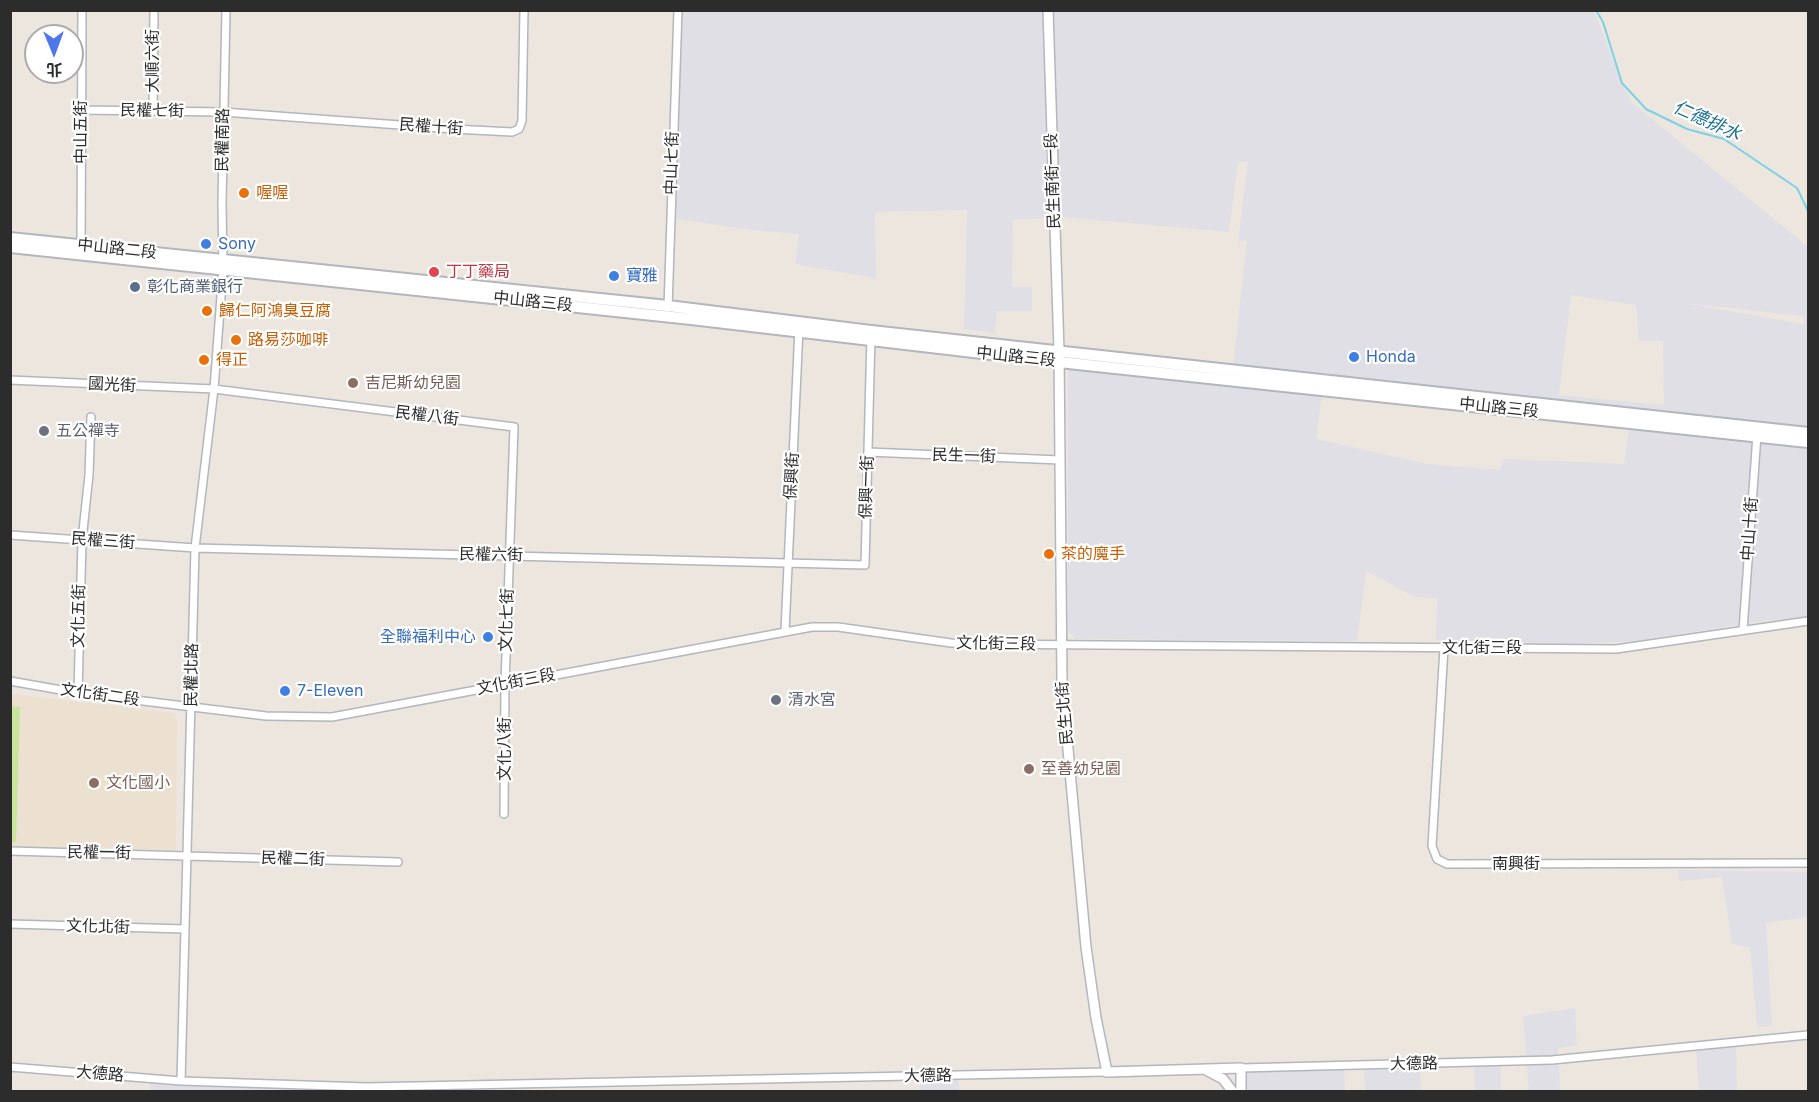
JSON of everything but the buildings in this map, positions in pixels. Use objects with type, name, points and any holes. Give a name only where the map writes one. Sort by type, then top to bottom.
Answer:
[{"type":"main road","name":"中山路二段","points":[[10,238],[81,250],[223,265]]},
{"type":"main road","name":"中山路二段","points":[[10,247],[81,250]]},
{"type":"main road","name":"中山路三段","points":[[223,265],[668,311],[871,336],[1757,432],[1809,442]]},
{"type":"main road","name":"中山路三段","points":[[1757,432],[1809,433]]},
{"type":"street","name":"中山五街","points":[[81,250],[82,10]]},
{"type":"street","name":"大順六街","points":[[153,111],[154,10]]},
{"type":"street","name":"民權南路","points":[[223,265],[226,10]]},
{"type":"street","name":"民權十街","points":[[224,112],[513,132],[519,129],[522,121],[524,10]]},
{"type":"street","name":"中山七街","points":[[668,311],[678,10]]},
{"type":"street","name":"民生南街一段","points":[[1048,10],[1059,356]]},
{"type":"street","name":"民權七街","points":[[81,110],[224,112]]},
{"type":"street","name":"民權北路","points":[[181,1081],[195,548],[214,389],[223,265]]},
{"type":"street","name":"保興街","points":[[785,631],[799,327]]},
{"type":"street","name":"保興一街","points":[[788,562],[865,565],[871,336]]},
{"type":"street","name":"民生北街","points":[[1059,356],[1062,683],[1086,947],[1096,1018],[1107,1072]]},
{"type":"street","name":"國光街","points":[[10,380],[214,389]]},
{"type":"street","name":"民權八街","points":[[214,389],[514,427],[509,556]]},
{"type":"street","name":"文化五街","points":[[78,693],[82,540],[89,475],[91,417]]},
{"type":"street","name":"中山十街","points":[[1743,630],[1757,432]]},
{"type":"street","name":"民生一街","points":[[868,452],[1060,460]]},
{"type":"street","name":"民權三街","points":[[10,535],[195,548]]},
{"type":"street","name":"民權六街","points":[[195,548],[788,562]]},
{"type":"street","name":"文化七街","points":[[505,684],[509,556]]},
{"type":"street","name":"文化街三段","points":[[191,706],[267,716],[332,717],[785,631],[825,626],[951,643],[1616,649],[1809,621]]},
{"type":"street","name":"南興街","points":[[1444,648],[1432,846],[1437,859],[1448,864],[1809,863]]},
{"type":"street","name":"文化街二段","points":[[10,681],[78,693],[191,706]]},
{"type":"street","name":"文化八街","points":[[504,814],[505,684]]},
{"type":"street","name":"民權一街","points":[[10,851],[187,855]]},
{"type":"street","name":"民權二街","points":[[187,855],[398,862]]},
{"type":"street","name":"文化北街","points":[[10,924],[185,929]]},
{"type":"street","name":"大德路","points":[[10,1067],[181,1081],[367,1087],[1107,1072],[1542,1060],[1809,1035]]},
{"type":"street","points":[[1241,1068],[1241,1092]]},
{"type":"street","points":[[1204,1069],[1222,1079],[1233,1092]]},
{"type":"shaded area","points":[[683,11],[1594,11],[1624,88],[1630,96],[1630,101],[1808,247],[1808,618],[1769,620],[1635,641],[1564,644],[1436,640],[1437,598],[1415,597],[1366,571],[1357,641],[1076,639],[1068,632],[1068,369],[1231,386],[1247,239],[1238,242],[1248,161],[1238,162],[1229,232],[1061,217],[1013,220],[1012,287],[1032,287],[1032,311],[997,311],[995,333],[964,329],[967,210],[875,212],[876,278],[795,264],[799,234],[676,219],[678,97]],"holes":[[[1571,295],[1636,305],[1639,341],[1663,341],[1664,405],[1559,395]],[[1683,303],[1803,316],[1804,324],[1803,324]],[[1322,394],[1629,429],[1624,464],[1503,459],[1500,470],[1427,464],[1316,439]]]},
{"type":"shaded area","name":"文化國小","points":[[11,694],[174,713],[177,720],[176,850],[11,847]]},
{"type":"shaded area","points":[[1678,870],[1808,872],[1808,917],[1766,923],[1772,1026],[1757,1027],[1750,947],[1732,944],[1722,877],[1679,881]]},
{"type":"shaded area","points":[[1575,1008],[1577,1046],[1558,1048],[1560,1091],[1529,1091],[1523,1016]]},
{"type":"shaded area","points":[[1736,1047],[1737,1091],[1699,1091],[1696,1049]]},
{"type":"shaded area","points":[[1501,1063],[1501,1091],[1475,1091],[1474,1064]]},
{"type":"shaded area","points":[[1364,1064],[1420,1065],[1421,1091],[1365,1091]]},
{"type":"shaded area","points":[[1344,1067],[1345,1091],[1245,1092],[1245,1071]]},
{"type":"shaded area","points":[[919,1078],[959,1078],[959,1091],[920,1091]]},
{"type":"shaded area","points":[[150,1080],[338,1090],[338,1091],[150,1091]]},
{"type":"green space","points":[[11,706],[20,707],[16,842],[10,842]]},
{"type":"waterway","name":"仁德排水","points":[[1596,10],[1603,22],[1622,83],[1646,109],[1687,129],[1724,139],[1797,188],[1808,211]]},
{"type":"place","name":"喔喔","points":[[244,193]]},
{"type":"place","name":"Sony","points":[[206,244]]},
{"type":"place","name":"丁丁藥局","points":[[434,272]]},
{"type":"place","name":"寶雅","points":[[614,276]]},
{"type":"place","name":"彰化商業銀行","points":[[135,287]]},
{"type":"place","name":"歸仁阿鴻臭豆腐","points":[[207,311]]},
{"type":"place","name":"路易莎咖啡","points":[[236,340]]},
{"type":"place","name":"Honda","points":[[1354,357]]},
{"type":"place","name":"得正","points":[[204,360]]},
{"type":"place","name":"吉尼斯幼兒園","points":[[353,383]]},
{"type":"place","name":"五公禪寺","points":[[44,431]]},
{"type":"place","name":"茶的魔手","points":[[1049,554]]},
{"type":"place","name":"全聯福利中心","points":[[488,637]]},
{"type":"place","name":"7-Eleven","points":[[285,691]]},
{"type":"place","name":"清水宮","points":[[776,700]]},
{"type":"place","name":"至善幼兒園","points":[[1029,769]]},
{"type":"place","name":"文化國小","points":[[94,783]]}]
